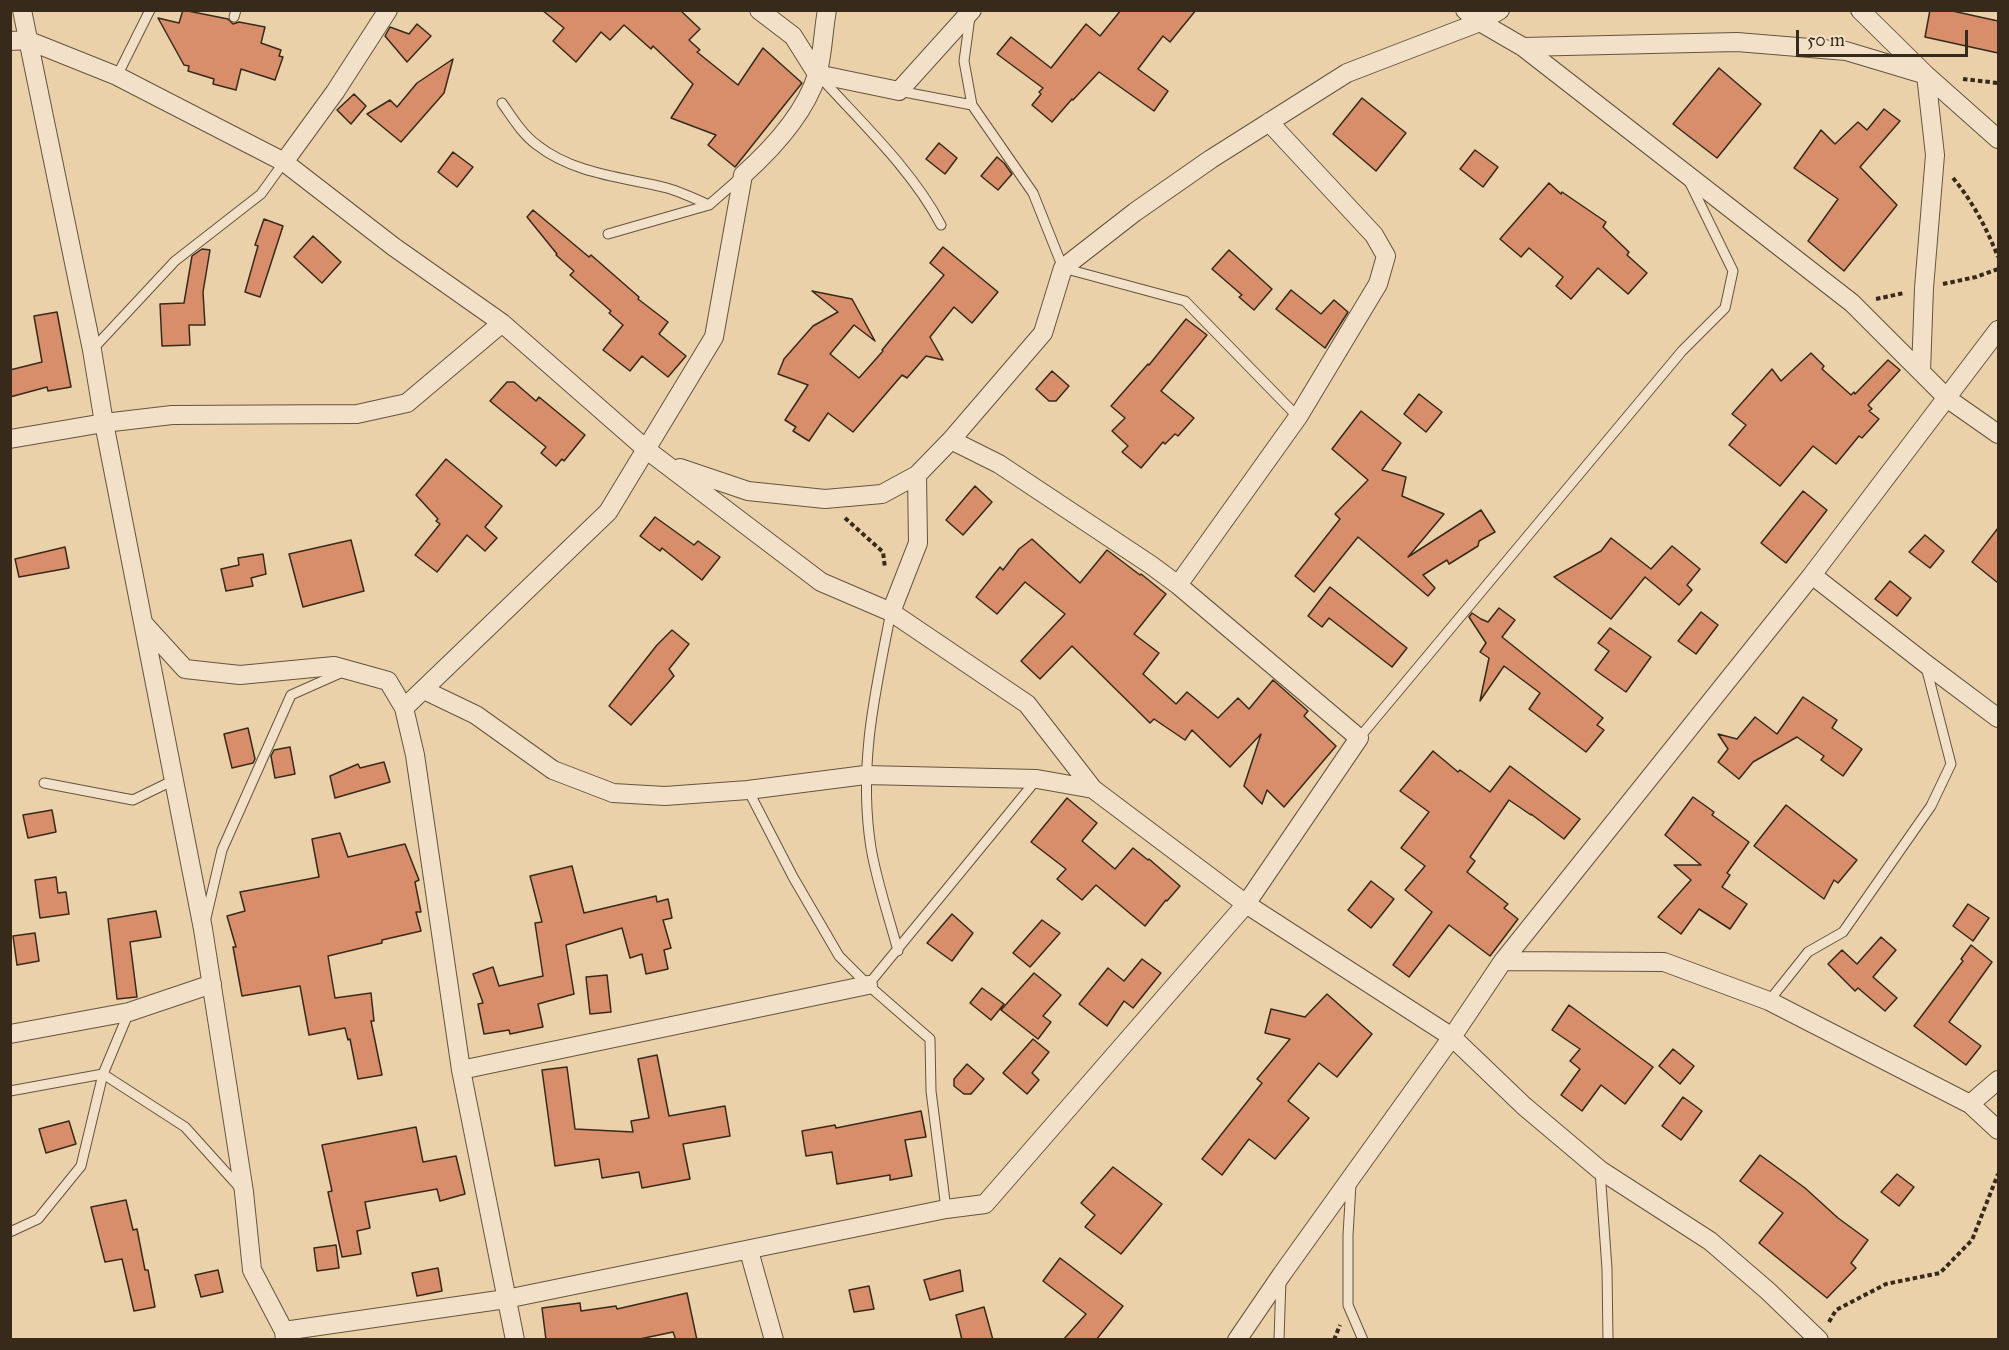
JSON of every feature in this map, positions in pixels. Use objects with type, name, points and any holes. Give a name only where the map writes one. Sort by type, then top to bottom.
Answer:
[{"type":"street","points":[[22,10],[19,40],[92,350],[104,423],[203,929],[244,1192],[252,1270],[284,1335],[506,1299],[946,1209],[985,1204],[1246,904],[1359,738],[1178,585],[1151,565],[999,464],[951,440]]},
{"type":"street","points":[[284,162],[335,92],[388,10]]},
{"type":"street","points":[[759,10],[793,36],[817,74],[899,91],[971,11]]},
{"type":"street","points":[[404,708],[608,512],[647,450],[714,337],[743,175],[760,159],[805,104],[817,74],[827,10]]},
{"type":"street","points":[[1464,10],[1523,47],[1851,303],[1948,399],[1998,434]]},
{"type":"street","points":[[664,463],[748,491],[825,499],[882,494],[917,475],[951,440],[1043,333],[1063,268],[1135,212],[1211,159],[1347,73],[1480,22],[1500,10]]},
{"type":"street","points":[[1860,10],[1926,75],[1998,139]]},
{"type":"street","points":[[19,40],[117,76],[284,162],[394,247],[502,323],[647,450],[821,582],[891,612],[1027,704],[1093,789],[1246,904],[1452,1037],[1524,1107],[1600,1170],[1710,1241],[1822,1335]]},
{"type":"street","points":[[1523,47],[1737,42],[1846,51],[1926,75]]},
{"type":"street","points":[[1921,372],[1924,288],[1935,155],[1926,75]]},
{"type":"street","points":[[1178,585],[1298,417],[1378,284],[1386,256],[1374,235],[1269,122]]},
{"type":"street","points":[[10,439],[104,423],[172,415],[357,414],[407,403],[502,323]]},
{"type":"street","points":[[1238,1340],[1503,961],[1812,575],[1948,399],[1998,330]]},
{"type":"street","points":[[891,612],[918,543],[917,475]]},
{"type":"street","points":[[1812,575],[1998,718]]},
{"type":"street","points":[[143,623],[185,669],[240,675],[334,666],[388,681],[404,708],[415,755],[461,1070],[515,1340]]},
{"type":"street","points":[[424,690],[476,715],[552,770],[613,794],[665,796],[748,790],[865,776],[1037,779],[1093,789]]},
{"type":"street","points":[[1503,961],[1664,962],[1769,1001],[1970,1104],[1998,1130]]},
{"type":"street","points":[[10,1034],[129,1012],[212,984]]},
{"type":"street","points":[[461,1070],[868,985]]},
{"type":"street","points":[[1970,1104],[1998,1080]]},
{"type":"street","points":[[749,1251],[774,1340]]},
{"type":"lane","points":[[117,76],[150,10]]},
{"type":"lane","points":[[971,11],[964,61],[972,105],[1032,192],[1063,268],[1185,301],[1298,417]]},
{"type":"lane","points":[[817,74],[888,152],[929,202],[941,225]]},
{"type":"lane","points":[[899,91],[972,105]]},
{"type":"lane","points":[[501,103],[536,145],[566,163],[600,174],[670,189],[710,205]]},
{"type":"lane","points":[[92,350],[175,261],[261,194],[284,162]]},
{"type":"lane","points":[[1359,738],[1682,351],[1725,308],[1733,271],[1685,173]]},
{"type":"lane","points":[[608,234],[710,205],[743,175]]},
{"type":"lane","points":[[891,612],[872,702],[865,776],[872,849],[898,951]]},
{"type":"lane","points":[[1769,1001],[1808,952],[1843,932],[1931,806],[1951,764],[1926,664]]},
{"type":"lane","points":[[203,929],[222,850],[291,695],[348,670]]},
{"type":"lane","points":[[868,985],[1037,779]]},
{"type":"lane","points":[[44,783],[134,800],[174,780]]},
{"type":"lane","points":[[748,790],[793,877],[839,956],[868,985],[930,1039],[931,1091],[946,1209]]},
{"type":"lane","points":[[10,1232],[38,1219],[81,1166],[103,1074],[129,1012]]},
{"type":"lane","points":[[10,1091],[103,1074],[185,1127],[244,1192]]},
{"type":"lane","points":[[1600,1170],[1607,1269],[1608,1340]]},
{"type":"lane","points":[[1352,1178],[1348,1234],[1348,1305],[1363,1340]]},
{"type":"lane","points":[[1279,1340],[1282,1274]]},
{"type":"path","points":[[1935,155],[1965,192],[1987,230],[1998,257]]},
{"type":"path","points":[[825,499],[883,552],[886,572]]},
{"type":"path","points":[[1822,1335],[1836,1310],[1886,1284],[1940,1272],[1972,1240],[1998,1174]]},
{"type":"building","points":[[183,10],[228,19],[233,24],[239,22],[265,27],[261,43],[281,50],[279,56],[283,57],[275,80],[241,69],[236,90],[213,84],[214,79],[188,71],[189,66],[184,65],[158,18],[179,23]]},
{"type":"building","points":[[542,10],[680,10],[700,29],[689,40],[700,50],[697,52],[738,85],[763,48],[802,83],[735,167],[708,145],[716,135],[671,118],[693,84],[653,46],[651,49],[624,25],[610,40],[601,32],[576,62],[553,41],[564,28]]},
{"type":"building","points":[[1121,10],[1196,10],[1170,42],[1163,36],[1138,69],[1168,91],[1154,111],[1099,72],[1052,122],[1032,105],[1043,88],[997,54],[1011,37],[1051,68],[1086,24],[1100,36]]},
{"type":"building","points":[[1930,10],[1948,10],[1998,21],[1998,53],[1925,37]]},
{"type":"building","points":[[417,24],[431,36],[407,62],[385,36],[390,27],[409,34]]},
{"type":"building","points":[[453,59],[444,93],[401,142],[367,114],[390,100],[397,107],[417,83]]},
{"type":"building","points":[[1719,68],[1761,104],[1717,158],[1673,124]]},
{"type":"building","points":[[354,94],[366,106],[351,124],[337,110]]},
{"type":"building","points":[[1362,98],[1406,133],[1376,171],[1333,134]]},
{"type":"building","points":[[1884,109],[1900,121],[1860,167],[1897,205],[1844,271],[1808,241],[1838,199],[1794,168],[1821,130],[1835,144],[1858,122],[1867,130]]},
{"type":"building","points":[[939,143],[957,158],[945,174],[926,159]]},
{"type":"building","points":[[1475,150],[1498,167],[1483,187],[1460,169]]},
{"type":"building","points":[[453,152],[473,167],[457,187],[438,172]]},
{"type":"building","points":[[997,157],[1012,174],[998,190],[981,176]]},
{"type":"building","points":[[1549,183],[1561,194],[1562,192],[1606,222],[1603,227],[1629,252],[1627,255],[1647,273],[1628,294],[1598,268],[1571,299],[1556,286],[1563,277],[1529,248],[1521,257],[1500,239]]},
{"type":"building","points":[[533,210],[589,257],[591,255],[639,297],[638,299],[668,322],[659,334],[686,356],[668,377],[642,356],[630,371],[603,350],[623,325],[609,313],[611,311],[570,275],[574,271],[556,255],[527,217]]},
{"type":"building","points":[[264,219],[283,226],[260,297],[245,292],[258,246],[255,245]]},
{"type":"building","points":[[313,236],[341,262],[322,283],[294,257]]},
{"type":"building","points":[[943,247],[998,292],[972,323],[954,307],[930,337],[943,360],[926,356],[907,378],[902,375],[853,432],[828,413],[809,441],[793,431],[796,427],[785,420],[808,385],[778,374],[784,359],[813,326],[838,312],[812,291],[852,299],[875,341],[854,325],[830,354],[859,378],[944,275],[930,263]]},
{"type":"building","points":[[202,249],[210,250],[203,292],[205,325],[189,325],[190,345],[162,346],[160,304],[184,303],[192,256]]},
{"type":"building","points":[[1229,250],[1272,289],[1254,310],[1239,297],[1242,295],[1212,269]]},
{"type":"building","points":[[1291,290],[1321,314],[1334,300],[1348,312],[1325,348],[1276,309]]},
{"type":"building","points":[[57,312],[71,387],[48,391],[47,387],[10,397],[10,370],[42,362],[34,316]]},
{"type":"building","points":[[1186,319],[1207,335],[1161,391],[1194,418],[1178,436],[1175,434],[1165,444],[1163,442],[1141,468],[1122,452],[1128,446],[1112,431],[1125,418],[1111,406],[1149,365]]},
{"type":"building","points":[[1811,353],[1824,366],[1822,369],[1851,395],[1854,392],[1855,394],[1888,360],[1900,370],[1868,405],[1872,409],[1869,411],[1879,419],[1862,438],[1859,436],[1836,464],[1813,446],[1780,486],[1729,445],[1746,425],[1732,414],[1772,369],[1781,381]]},
{"type":"building","points":[[1052,371],[1069,386],[1056,401],[1049,401],[1036,389]]},
{"type":"building","points":[[507,382],[514,382],[536,401],[539,397],[585,435],[564,461],[562,459],[556,466],[541,453],[546,447],[490,401]]},
{"type":"building","points":[[1419,394],[1442,412],[1426,432],[1404,414]]},
{"type":"building","points":[[1361,411],[1401,443],[1382,470],[1406,477],[1402,496],[1444,514],[1408,557],[1481,510],[1495,532],[1449,564],[1447,560],[1423,575],[1435,588],[1428,596],[1358,537],[1314,592],[1295,576],[1340,519],[1335,514],[1368,480],[1332,449]]},
{"type":"building","points":[[446,459],[502,506],[485,527],[497,538],[485,551],[467,535],[437,572],[415,555],[440,524],[416,495]]},
{"type":"building","points":[[975,486],[992,502],[963,535],[946,520]]},
{"type":"building","points":[[1803,491],[1827,510],[1786,563],[1761,543]]},
{"type":"building","points":[[655,517],[694,545],[698,541],[720,557],[702,580],[662,548],[660,551],[640,536]]},
{"type":"building","points":[[1998,528],[1998,583],[1972,562]]},
{"type":"building","points":[[1925,535],[1944,551],[1930,568],[1909,552]]},
{"type":"building","points":[[1611,538],[1651,569],[1672,546],[1700,569],[1687,585],[1692,590],[1679,605],[1645,577],[1611,619],[1554,577],[1601,551]]},
{"type":"building","points":[[1032,539],[1080,583],[1107,550],[1166,594],[1134,634],[1159,653],[1143,674],[1176,704],[1187,692],[1218,718],[1238,698],[1249,709],[1273,680],[1308,711],[1304,716],[1336,746],[1284,807],[1267,790],[1262,804],[1244,786],[1261,734],[1230,767],[1192,730],[1185,740],[1154,719],[1150,723],[1072,646],[1040,679],[1021,661],[1065,614],[1025,582],[997,614],[976,597],[1000,567],[1003,570],[1019,549]]},
{"type":"building","points":[[351,540],[364,591],[303,607],[289,554]]},
{"type":"building","points":[[65,547],[69,568],[19,577],[15,559]]},
{"type":"building","points":[[263,554],[266,574],[251,578],[253,586],[226,591],[221,569],[239,565],[238,558]]},
{"type":"building","points":[[1890,581],[1911,598],[1897,616],[1875,599]]},
{"type":"building","points":[[1330,587],[1407,648],[1392,667],[1329,618],[1322,627],[1308,616]]},
{"type":"building","points":[[1499,608],[1515,620],[1502,637],[1603,718],[1597,725],[1604,730],[1586,752],[1529,709],[1540,693],[1504,666],[1480,701],[1489,658],[1480,652],[1486,643],[1469,617],[1472,613],[1488,622]]},
{"type":"building","points":[[1701,612],[1718,625],[1696,654],[1678,641]]},
{"type":"building","points":[[1610,628],[1651,657],[1626,692],[1595,670],[1609,651],[1598,643]]},
{"type":"building","points":[[672,630],[689,644],[669,669],[674,676],[631,725],[609,706],[657,645]]},
{"type":"building","points":[[1803,697],[1837,720],[1832,728],[1862,749],[1843,776],[1821,760],[1824,756],[1797,737],[1753,762],[1739,779],[1718,762],[1728,749],[1718,734],[1737,739],[1755,717],[1777,734]]},
{"type":"building","points":[[248,728],[255,759],[253,763],[232,768],[224,734]]},
{"type":"building","points":[[290,747],[295,774],[275,778],[271,756],[274,750]]},
{"type":"building","points":[[1433,751],[1458,772],[1460,770],[1490,792],[1510,766],[1580,819],[1564,839],[1509,800],[1470,857],[1475,861],[1467,872],[1508,904],[1504,908],[1518,919],[1490,956],[1449,925],[1409,977],[1393,965],[1432,912],[1405,890],[1425,866],[1401,848],[1429,812],[1400,791]]},
{"type":"building","points":[[384,762],[390,782],[335,798],[330,776],[358,764],[360,768]]},
{"type":"building","points":[[1693,797],[1714,812],[1712,815],[1749,842],[1727,873],[1730,875],[1722,887],[1747,904],[1730,929],[1699,909],[1681,934],[1658,917],[1691,880],[1674,865],[1701,865],[1665,835]]},
{"type":"building","points":[[1067,798],[1097,823],[1082,841],[1115,869],[1133,848],[1180,886],[1145,926],[1096,885],[1082,900],[1057,879],[1066,869],[1031,842]]},
{"type":"building","points":[[1786,805],[1857,860],[1838,883],[1834,880],[1824,899],[1754,846]]},
{"type":"building","points":[[52,810],[56,832],[28,838],[23,815]]},
{"type":"building","points":[[340,833],[348,857],[405,844],[419,880],[415,882],[421,912],[416,912],[421,931],[328,956],[335,998],[371,993],[374,1021],[371,1021],[382,1075],[358,1079],[350,1039],[348,1040],[345,1028],[309,1035],[300,986],[242,996],[233,947],[236,947],[227,916],[245,911],[240,892],[319,877],[312,839]]},
{"type":"building","points":[[572,866],[584,913],[656,896],[657,902],[668,899],[672,918],[663,920],[671,948],[664,950],[668,969],[646,974],[642,954],[630,958],[622,928],[566,945],[574,994],[538,1004],[543,1027],[510,1034],[509,1030],[484,1034],[478,1004],[483,1003],[473,974],[493,967],[499,986],[543,976],[535,923],[542,922],[530,876]]},
{"type":"building","points":[[56,877],[58,893],[66,892],[69,914],[40,918],[35,880]]},
{"type":"building","points":[[1371,881],[1394,899],[1371,928],[1348,910]]},
{"type":"building","points":[[1968,904],[1989,918],[1973,941],[1953,926]]},
{"type":"building","points":[[156,911],[161,937],[130,942],[137,997],[117,999],[108,919]]},
{"type":"building","points":[[952,914],[973,933],[952,961],[927,943]]},
{"type":"building","points":[[1042,920],[1060,933],[1030,967],[1013,953]]},
{"type":"building","points":[[35,933],[39,961],[17,965],[13,936]]},
{"type":"building","points":[[1881,937],[1896,950],[1873,977],[1897,998],[1885,1011],[1858,988],[1855,991],[1828,964],[1842,950],[1857,964]]},
{"type":"building","points":[[1971,945],[1992,962],[1949,1022],[1981,1046],[1966,1065],[1914,1026],[1963,961],[1961,959]]},
{"type":"building","points":[[1142,959],[1161,973],[1133,1008],[1124,1001],[1107,1026],[1079,1004],[1108,968],[1124,981]]},
{"type":"building","points":[[1034,973],[1061,995],[1043,1016],[1051,1022],[1038,1039],[1001,1010]]},
{"type":"building","points":[[607,975],[611,1012],[590,1014],[586,977]]},
{"type":"building","points":[[982,988],[1004,1004],[991,1020],[970,1003]]},
{"type":"building","points":[[1327,994],[1372,1034],[1337,1077],[1319,1063],[1288,1101],[1309,1118],[1275,1159],[1249,1139],[1222,1175],[1202,1159],[1262,1083],[1257,1079],[1290,1039],[1265,1033],[1271,1009],[1305,1017]]},
{"type":"building","points":[[1569,1005],[1653,1067],[1625,1104],[1601,1085],[1582,1111],[1561,1095],[1580,1069],[1570,1061],[1580,1049],[1552,1030]]},
{"type":"building","points":[[1033,1039],[1049,1052],[1032,1073],[1039,1080],[1027,1094],[1003,1073]]},
{"type":"building","points":[[1673,1049],[1694,1066],[1680,1084],[1659,1066]]},
{"type":"building","points":[[657,1055],[669,1116],[725,1106],[730,1136],[683,1144],[690,1179],[642,1188],[639,1172],[602,1178],[599,1159],[555,1166],[542,1070],[567,1067],[575,1129],[633,1132],[631,1121],[649,1118],[638,1059]]},
{"type":"building","points":[[967,1064],[984,1079],[971,1094],[964,1094],[954,1086],[954,1079]]},
{"type":"building","points":[[1683,1097],[1702,1111],[1681,1140],[1662,1126]]},
{"type":"building","points":[[921,1111],[926,1137],[905,1140],[912,1176],[890,1180],[890,1175],[837,1184],[832,1152],[806,1156],[802,1131],[835,1125],[836,1128]]},
{"type":"building","points":[[69,1121],[76,1144],[46,1153],[39,1129]]},
{"type":"building","points":[[416,1127],[423,1162],[456,1156],[465,1194],[440,1201],[437,1189],[365,1202],[370,1228],[357,1231],[361,1254],[342,1257],[328,1192],[332,1191],[322,1145]]},
{"type":"building","points":[[1760,1155],[1805,1188],[1838,1218],[1868,1240],[1851,1263],[1856,1268],[1827,1298],[1759,1243],[1783,1213],[1740,1181]]},
{"type":"building","points":[[1113,1167],[1162,1204],[1121,1254],[1085,1227],[1095,1215],[1081,1203]]},
{"type":"building","points":[[1897,1174],[1914,1187],[1899,1206],[1881,1192]]},
{"type":"building","points":[[126,1200],[133,1230],[137,1229],[155,1307],[134,1311],[122,1259],[105,1262],[91,1207]]},
{"type":"building","points":[[336,1245],[339,1268],[317,1271],[314,1248]]},
{"type":"building","points":[[1060,1258],[1123,1306],[1096,1340],[1063,1340],[1086,1314],[1043,1281]]},
{"type":"building","points":[[438,1268],[442,1291],[417,1296],[412,1273]]},
{"type":"building","points":[[218,1270],[223,1292],[201,1297],[195,1275]]},
{"type":"building","points":[[960,1270],[963,1291],[930,1300],[924,1280]]},
{"type":"building","points":[[869,1286],[874,1309],[854,1312],[849,1290]]},
{"type":"building","points":[[687,1293],[697,1340],[676,1340],[673,1332],[635,1340],[546,1340],[542,1308],[580,1303],[581,1311],[616,1306],[617,1309]]},
{"type":"building","points":[[984,1307],[993,1340],[962,1340],[956,1315]]}]
